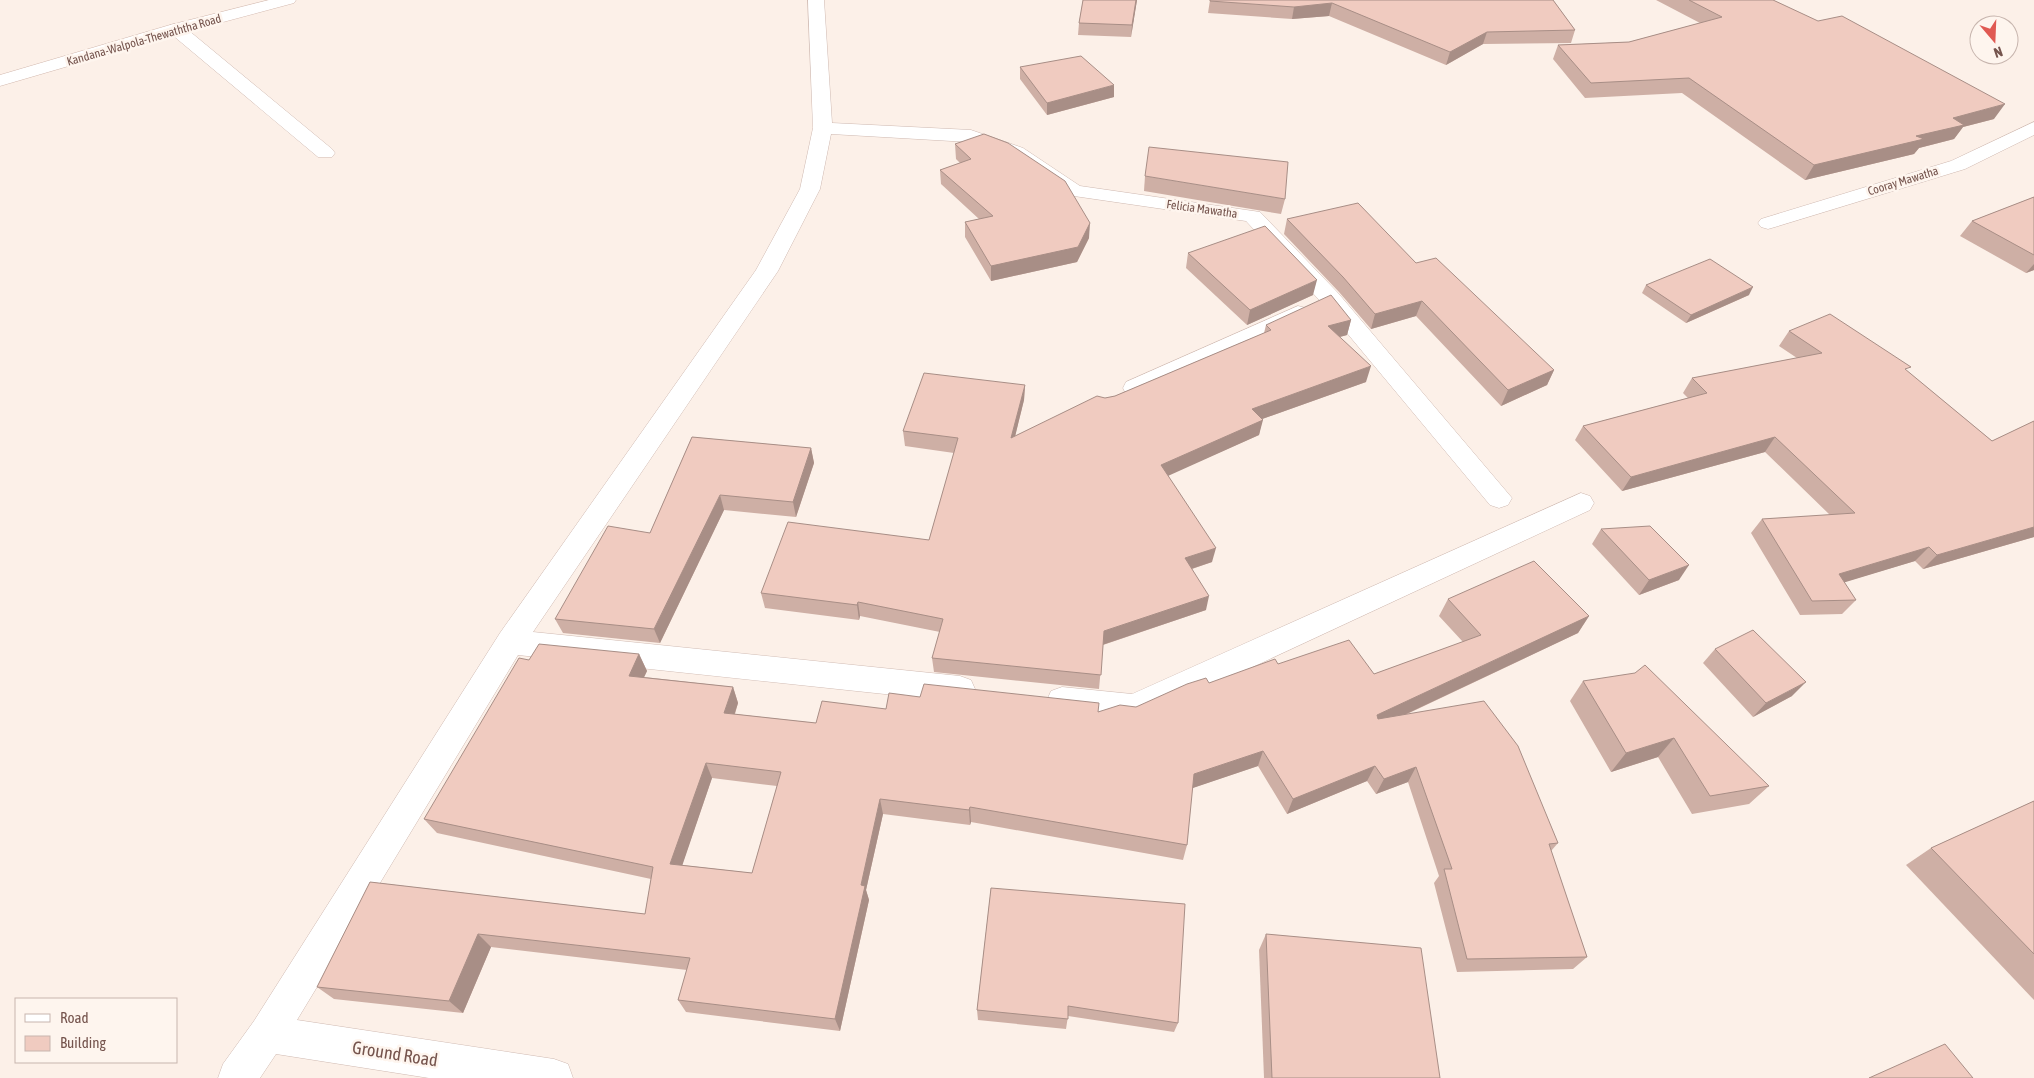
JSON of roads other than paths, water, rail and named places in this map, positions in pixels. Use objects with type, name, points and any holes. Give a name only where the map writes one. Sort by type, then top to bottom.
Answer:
[{"type":"street","name":"Kandana-Walpola-Thewaththa Road","points":[[0,81],[176,29],[288,0]]},
{"type":"street","points":[[237,1078],[267,1034],[510,642],[767,271],[810,189],[823,128],[816,0]]},
{"type":"street","points":[[176,29],[325,153]]},
{"type":"street","name":"Felicia Mawatha","points":[[823,128],[971,136],[1016,152],[1074,191],[1253,216],[1330,298],[1499,498]]},
{"type":"street","name":"Cooray Mawatha","points":[[1768,223],[1958,165],[2034,128]]},
{"type":"street","points":[[1113,398],[1330,298]]},
{"type":"street","points":[[1035,697],[1134,708],[1581,503]]},
{"type":"street","points":[[510,642],[986,692]]},
{"type":"street","name":"Ground Road","points":[[267,1034],[554,1078]]}]
